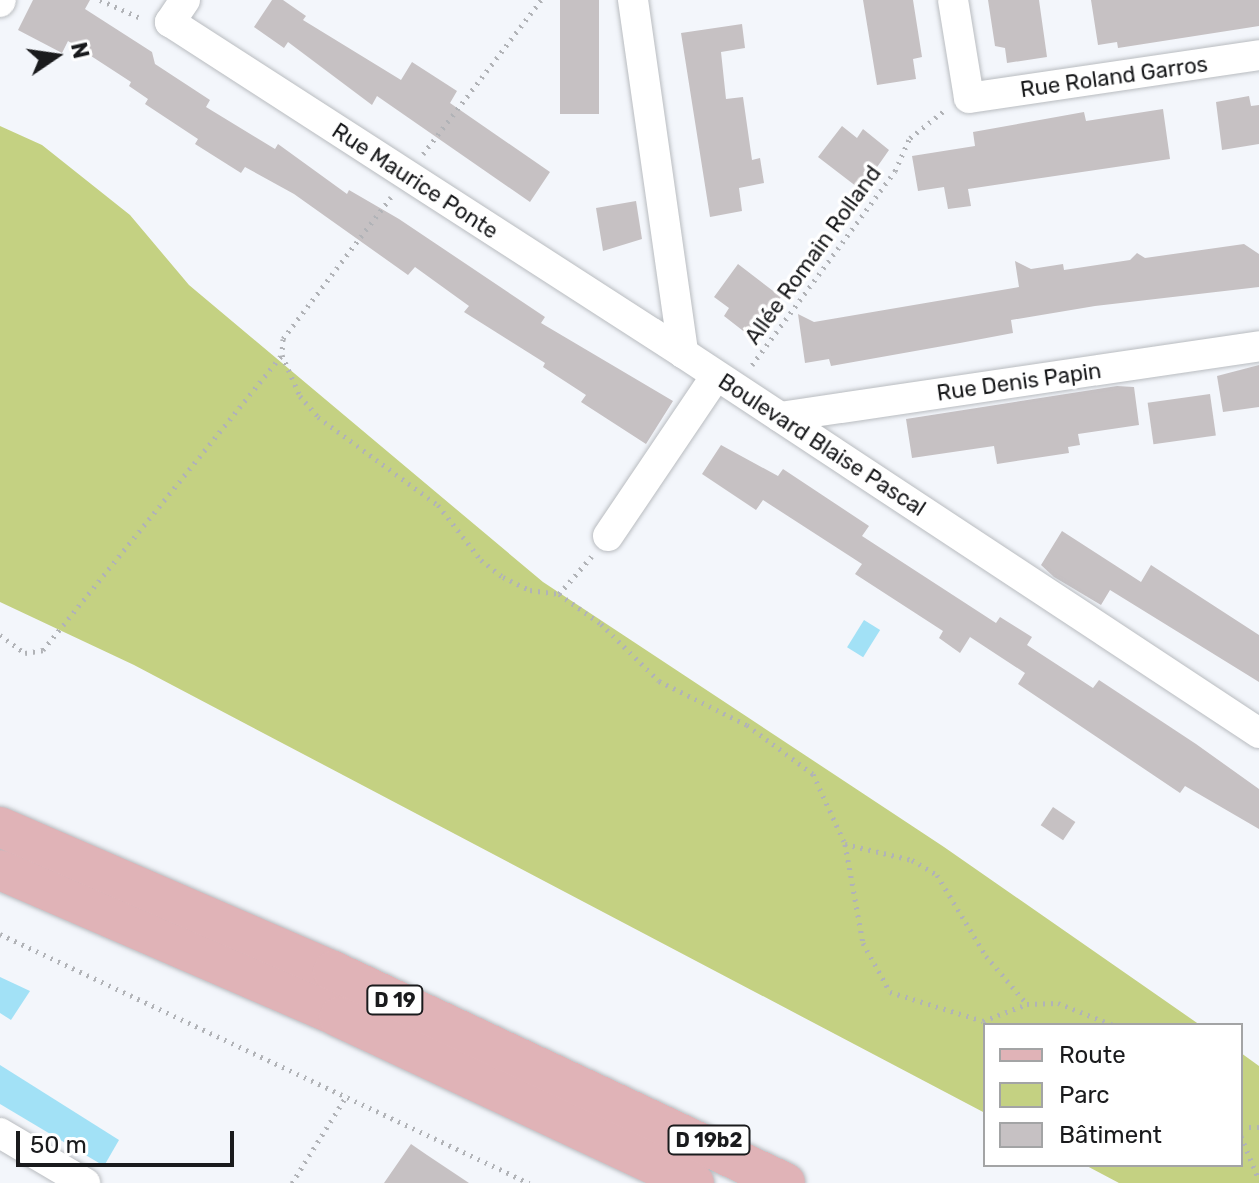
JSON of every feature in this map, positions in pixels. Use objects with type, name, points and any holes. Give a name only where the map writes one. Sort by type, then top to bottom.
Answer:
[{"type":"main road","name":"D 19","points":[[0,827],[333,971],[785,1183]]},
{"type":"main road","name":"D 19","points":[[0,870],[339,1017],[694,1183]]},
{"type":"main road","name":"D 19b2","points":[[608,1098],[809,1183]]},
{"type":"street","points":[[633,0],[683,353]]},
{"type":"street","points":[[953,0],[969,98]]},
{"type":"street","name":"Rue Maurice Ponte","points":[[178,11],[406,177],[683,353]]},
{"type":"street","name":"Rue Roland Garros","points":[[969,98],[1259,55]]},
{"type":"street","name":"Rue Denis Papin","points":[[780,417],[1259,346]]},
{"type":"street","name":"Boulevard Blaise Pascal","points":[[683,353],[1259,733]]},
{"type":"street","points":[[608,536],[726,382]]},
{"type":"street","points":[[0,1133],[85,1183]]},
{"type":"path","points":[[100,0],[133,17],[178,11]]},
{"type":"path","points":[[541,0],[283,339],[282,355],[300,396],[318,417],[438,505],[481,560],[530,590],[559,594],[601,624],[659,681],[747,725],[813,774],[845,844],[863,943],[890,992],[983,1021],[1027,1004],[1058,1003],[1108,1023]]},
{"type":"path","name":"Allée Romain Rolland","points":[[726,382],[895,171],[910,138],[935,114],[969,98]]},
{"type":"path","points":[[0,635],[25,653],[43,650],[282,355]]},
{"type":"path","points":[[559,594],[608,536]]},
{"type":"path","points":[[845,844],[912,860],[937,875],[986,956],[1027,1004]]},
{"type":"path","points":[[0,934],[529,1183]]},
{"type":"path","points":[[292,1183],[347,1095]]},
{"type":"path","points":[[1243,1141],[1259,1180]]},
{"type":"green space","points":[[0,126],[42,145],[130,215],[189,285],[543,582],[944,847],[1197,1023],[983,1023],[983,1112],[134,665],[0,602]]},
{"type":"green space","points":[[1243,1054],[1259,1066],[1259,1183],[1119,1183],[1089,1167],[1243,1167]]},
{"type":"water","points":[[864,620],[880,630],[863,657],[847,647]]},
{"type":"water","points":[[0,977],[30,991],[11,1020],[0,1013]]},
{"type":"water","points":[[0,1065],[119,1140],[104,1166],[0,1104]]},
{"type":"building","points":[[33,0],[90,0],[85,9],[152,52],[155,64],[210,100],[206,107],[275,149],[278,144],[347,194],[349,190],[399,219],[545,317],[541,323],[673,401],[646,444],[581,402],[586,395],[543,367],[545,363],[464,312],[469,306],[415,267],[408,275],[294,194],[245,167],[241,173],[195,144],[198,139],[145,104],[148,99],[129,86],[131,82],[68,41],[62,53],[18,30]]},
{"type":"building","points":[[272,0],[283,0],[306,16],[303,20],[401,80],[412,62],[457,91],[450,103],[550,172],[530,202],[377,96],[372,105],[288,42],[284,48],[254,27]]},
{"type":"building","points":[[560,0],[599,0],[599,114],[560,114]]},
{"type":"building","points":[[863,0],[913,0],[922,57],[913,59],[916,79],[877,85]]},
{"type":"building","points":[[988,0],[1039,0],[1047,57],[1007,63],[1005,48],[995,46]]},
{"type":"building","points":[[1091,0],[1259,0],[1259,26],[1118,48],[1117,42],[1098,45]]},
{"type":"building","points":[[742,24],[745,48],[721,52],[726,99],[743,97],[752,160],[760,158],[764,183],[739,188],[742,211],[710,217],[681,33]]},
{"type":"building","points":[[1249,96],[1251,106],[1259,105],[1259,144],[1222,150],[1216,102]]},
{"type":"building","points":[[1163,109],[1170,159],[968,189],[971,206],[948,209],[944,187],[918,191],[912,156],[975,146],[973,132],[1084,112],[1086,121]]},
{"type":"building","points":[[842,126],[857,138],[863,129],[889,150],[861,190],[818,157]]},
{"type":"building","points":[[636,201],[642,239],[603,251],[596,208]]},
{"type":"building","points":[[1244,244],[1259,254],[1259,287],[1095,306],[1011,320],[1013,333],[831,366],[829,359],[805,363],[798,314],[814,322],[1019,287],[1015,261],[1031,269],[1063,264],[1064,270],[1130,260],[1137,253],[1145,258]]},
{"type":"building","points":[[738,264],[781,297],[751,337],[724,316],[729,308],[714,297]]},
{"type":"building","points":[[1259,365],[1259,407],[1223,412],[1217,376]]},
{"type":"building","points":[[1117,386],[1134,387],[1139,425],[1078,434],[1080,445],[1068,447],[1069,453],[997,464],[994,446],[912,458],[906,419]]},
{"type":"building","points":[[1210,394],[1216,436],[1153,444],[1148,403]]},
{"type":"building","points":[[721,445],[778,476],[783,469],[869,526],[862,536],[996,623],[1000,617],[1032,637],[1027,645],[1093,688],[1099,680],[1196,744],[1259,789],[1259,829],[1185,786],[1180,793],[1018,684],[1025,673],[970,637],[960,653],[939,638],[943,631],[855,574],[862,564],[763,500],[756,510],[702,474]]},
{"type":"building","points":[[1062,531],[1141,582],[1151,565],[1259,635],[1259,682],[1110,590],[1101,605],[1054,577],[1041,565]]},
{"type":"building","points":[[1053,807],[1075,822],[1063,840],[1041,825]]},
{"type":"building","points":[[411,1144],[427,1155],[469,1183],[384,1183]]}]
